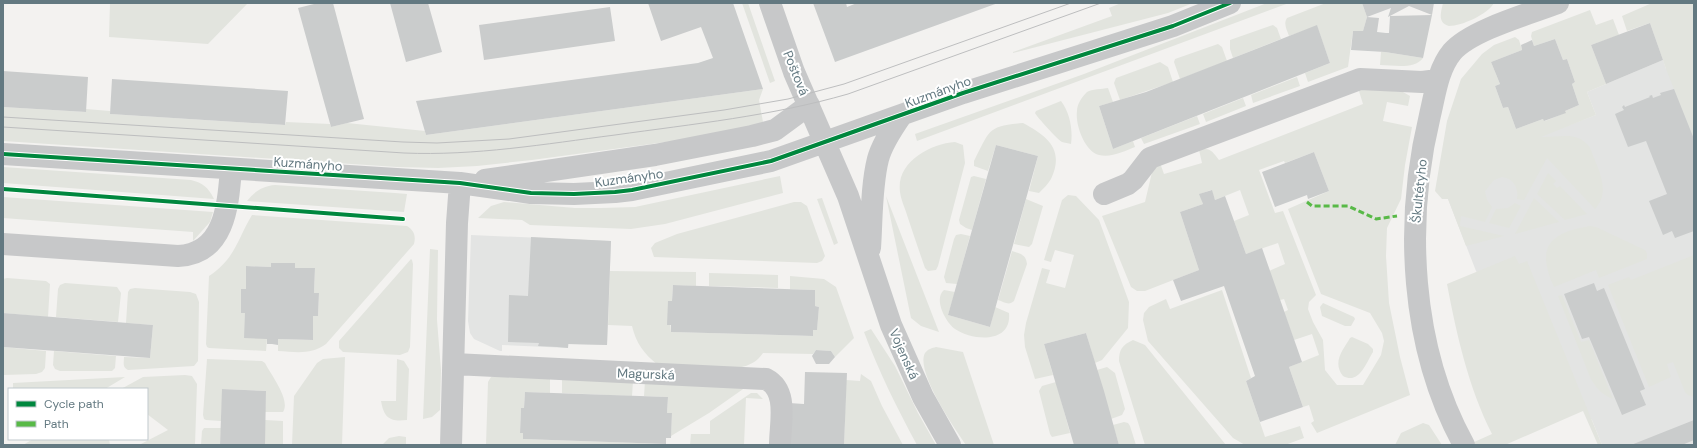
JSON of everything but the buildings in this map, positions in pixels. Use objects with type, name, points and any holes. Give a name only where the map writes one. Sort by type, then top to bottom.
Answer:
[{"type":"street","name":"Poštová","points":[[770,3],[794,72],[825,142]]},
{"type":"street","name":"Kuzmányho","points":[[3,154],[460,183],[531,193],[574,194],[632,190],[771,161],[963,93],[1173,26],[1230,3]]},
{"type":"street","name":"Škultétyho","points":[[1464,445],[1443,400],[1428,348],[1417,297],[1415,229],[1417,185],[1427,126],[1438,80],[1445,62],[1458,46],[1475,35],[1558,3]]},
{"type":"street","points":[[1104,194],[1134,180],[1150,158],[1360,79],[1422,82],[1438,80]]},
{"type":"street","name":"Kuzmányho","points":[[460,183],[655,155],[775,130],[809,105]]},
{"type":"street","name":"Vojenská","points":[[869,258],[875,179],[878,160],[888,137],[901,116]]},
{"type":"street","name":"Kuzmányho","points":[[775,130],[825,142]]},
{"type":"street","name":"Vojenská","points":[[825,142],[848,196],[891,325],[923,396],[950,445]]},
{"type":"street","points":[[3,244],[178,256],[197,253],[206,247],[220,228],[228,206],[231,169]]},
{"type":"street","points":[[451,445],[457,223],[460,183]]},
{"type":"street","name":"Magurská","points":[[454,364],[766,379],[772,382],[777,388],[781,397],[780,445]]},
{"type":"shaded area","points":[[110,3],[248,3],[208,44],[109,37]]},
{"type":"shaded area","points":[[742,3],[748,3],[775,81],[770,83]]},
{"type":"shaded area","points":[[1121,3],[1193,3],[1168,13],[1013,53],[1112,16],[1109,8]]},
{"type":"shaded area","points":[[1267,3],[1289,3],[917,141],[915,134],[1084,74]]},
{"type":"shaded area","points":[[1326,3],[1362,3],[1367,17],[1363,31],[1353,31],[1348,67],[1308,82],[1305,73],[1330,63],[1317,26],[1289,36],[1285,22],[1287,18]]},
{"type":"shaded area","points":[[1443,3],[1494,3],[1481,15],[1474,19],[1461,24],[1449,26],[1445,25],[1441,20]]},
{"type":"shaded area","points":[[1652,3],[1694,3],[1694,139],[1666,69],[1650,23],[1627,31],[1622,16]]},
{"type":"shaded area","points":[[1590,10],[1596,25],[1613,19],[1619,35],[1591,45],[1606,84],[1587,92],[1596,115],[1541,137],[1568,136],[1585,142],[1590,148],[1602,179],[1603,187],[1600,202],[1595,209],[1547,158],[1524,200],[1517,199],[1516,187],[1509,179],[1502,177],[1494,180],[1485,191],[1487,200],[1492,207],[1485,222],[1461,216],[1460,226],[1504,236],[1466,246],[1448,199],[1442,199],[1435,191],[1447,121],[1461,79],[1482,54],[1494,45],[1515,37],[1519,40],[1522,50],[1491,62],[1500,84],[1495,86],[1503,108],[1508,107],[1516,129],[1543,119],[1545,121],[1565,113],[1565,111],[1579,105],[1572,84],[1575,82],[1567,59],[1563,60],[1555,39],[1534,46],[1531,36],[1532,32]]},
{"type":"shaded area","points":[[1273,25],[1277,28],[1281,39],[1233,58],[1230,49],[1230,40]]},
{"type":"shaded area","points":[[1218,44],[1222,47],[1227,61],[1180,79],[1174,62],[1175,59]]},
{"type":"shaded area","points":[[1381,52],[1423,58],[1419,62],[1409,65],[1380,65]]},
{"type":"shaded area","points":[[1663,60],[1666,69],[1694,61],[1694,445],[1602,445],[1592,420],[1476,271],[1448,199],[1520,144],[1596,115],[1587,92]]},
{"type":"shaded area","points":[[1160,62],[1168,67],[1173,82],[1120,100],[1114,83],[1116,78]]},
{"type":"shaded area","points":[[1297,77],[1300,86],[1253,103],[1251,95]]},
{"type":"shaded area","points":[[1108,88],[1113,102],[1099,106],[1113,149],[1133,141],[1135,147],[1118,154],[1104,156],[1094,153],[1085,143],[1079,130],[1077,111],[1080,101],[1087,92]]},
{"type":"shaded area","points":[[1358,88],[1403,92],[1410,96],[1408,106],[1387,102],[1383,121],[1412,127],[1401,199],[1387,228],[1386,256],[1389,303],[1400,357],[1410,395],[1317,433],[1311,423],[1314,421],[1309,405],[1303,407],[1289,367],[1319,355],[1312,334],[1294,340],[1284,312],[1288,310],[1284,299],[1280,300],[1269,271],[1285,264],[1278,243],[1246,254],[1234,221],[1249,215],[1240,190],[1215,200],[1211,190],[1200,194],[1203,204],[1180,212],[1199,270],[1145,291],[1137,291],[1131,287],[1102,216],[1145,202],[1153,168],[1160,163],[1164,174],[1202,163],[1199,150],[1206,149],[1212,152],[1219,160],[1363,104]],"holes":[[[1314,152],[1329,191],[1288,209],[1321,294],[1370,313],[1382,333],[1384,341],[1381,355],[1363,385],[1337,385],[1325,370],[1323,340],[1308,309],[1309,302],[1316,295],[1283,211],[1275,213],[1259,170],[1284,161],[1285,163]]]},
{"type":"shaded area","points":[[763,89],[759,100],[763,122],[748,131],[477,166],[438,168],[397,167],[3,141],[3,107],[86,112],[86,109],[110,111],[110,114],[285,125],[286,122],[330,124],[331,127],[347,123],[425,131],[426,135]]},
{"type":"shaded area","points":[[1243,98],[1246,106],[1206,122],[1203,114]]},
{"type":"shaded area","points":[[1061,101],[1067,111],[1070,122],[1072,133],[1071,144],[1060,141],[1035,113],[1036,111]]},
{"type":"shaded area","points":[[1197,116],[1200,124],[1144,144],[1141,138]]},
{"type":"shaded area","points":[[1023,123],[1046,139],[1055,152],[1055,169],[1047,185],[1039,193],[1029,191],[1038,156],[996,145],[988,171],[974,166],[974,161],[983,142],[991,132],[1002,126]]},
{"type":"shaded area","points":[[955,142],[963,145],[965,163],[938,266],[936,270],[928,271],[925,268],[902,201],[900,181],[903,172],[917,156],[935,146]]},
{"type":"shaded area","points":[[3,167],[191,180],[205,186],[210,191],[214,199],[3,183]]},
{"type":"shaded area","points":[[1548,173],[1556,181],[1553,184],[1557,188],[1560,186],[1587,214],[1565,220],[1537,194]]},
{"type":"shaded area","points":[[780,176],[783,193],[665,224],[631,229],[530,225],[522,220],[478,218],[491,206],[504,202],[575,208],[635,207]]},
{"type":"shaded area","points":[[974,176],[986,179],[972,230],[960,224],[959,220],[971,177]]},
{"type":"shaded area","points":[[275,185],[407,194],[404,212],[247,201],[253,194],[260,190]]},
{"type":"shaded area","points":[[1068,195],[1076,196],[1099,220],[1129,302],[1128,328],[1102,360],[1095,363],[1086,333],[1044,344],[1053,375],[1035,379],[1025,347],[1024,335],[1026,323],[1042,268],[1050,270],[1046,283],[1065,288],[1074,255],[1055,250],[1051,262],[1044,260],[1062,200]]},
{"type":"shaded area","points":[[886,196],[939,332],[921,326],[911,318]]},
{"type":"shaded area","points":[[3,197],[213,212],[210,222],[193,241],[193,232],[3,218]]},
{"type":"shaded area","points":[[822,198],[838,243],[834,245],[817,199]]},
{"type":"shaded area","points":[[1534,198],[1559,222],[1515,234]]},
{"type":"shaded area","points":[[1026,199],[1043,206],[1032,244],[1029,247],[1014,244]]},
{"type":"shaded area","points":[[794,202],[801,202],[807,206],[825,256],[822,261],[817,263],[654,257],[651,248],[655,243],[677,234]]},
{"type":"shaded area","points":[[1515,203],[1521,206],[1509,228],[1489,223],[1496,209],[1508,208]]},
{"type":"shaded area","points":[[252,215],[407,226],[413,231],[415,241],[414,244],[326,344],[320,348],[309,351],[278,351],[278,339],[313,340],[313,316],[318,316],[319,293],[314,293],[315,268],[295,268],[295,263],[272,263],[271,267],[246,266],[246,289],[241,289],[241,313],[245,313],[267,339],[266,351],[209,348],[206,344],[209,276],[218,270],[230,256]]},
{"type":"shaded area","points":[[1590,226],[1596,227],[1645,250],[1647,253],[1647,259],[1599,278],[1596,270],[1554,287],[1546,262],[1550,244],[1556,238],[1565,233]]},
{"type":"shaded area","points":[[961,234],[970,236],[957,284],[946,283],[944,277],[954,239],[956,235]]},
{"type":"shaded area","points":[[471,235],[611,241],[607,345],[569,344],[568,348],[502,345],[502,351],[500,351],[474,339],[470,333],[468,321]]},
{"type":"shaded area","points":[[430,249],[438,250],[437,320],[441,370],[440,410],[432,417],[423,419]]},
{"type":"shaded area","points":[[1012,251],[1024,256],[1027,264],[1014,301],[1004,303],[998,300]]},
{"type":"shaded area","points":[[1694,255],[1694,397],[1685,392],[1673,362],[1667,364],[1671,377],[1649,387],[1608,285],[1629,277],[1631,280]]},
{"type":"shaded area","points":[[1515,256],[1519,264],[1527,261],[1602,445],[1598,445],[1583,411],[1505,445],[1475,445],[1472,443],[1492,434],[1476,398],[1464,360],[1447,284]]},
{"type":"shaded area","points":[[411,259],[413,264],[410,347],[408,352],[400,355],[343,352],[339,348],[339,341]]},
{"type":"shaded area","points":[[610,271],[696,272],[696,286],[673,285],[672,301],[668,301],[671,332],[813,336],[813,330],[817,329],[819,307],[815,306],[815,290],[790,289],[790,276],[824,279],[836,287],[854,338],[835,357],[831,351],[816,350],[813,354],[763,353],[753,363],[739,368],[658,365],[641,348],[632,326],[608,325]]},
{"type":"shaded area","points":[[709,273],[778,275],[778,288],[709,286]]},
{"type":"shaded area","points":[[3,279],[46,281],[50,284],[48,317],[3,313]]},
{"type":"shaded area","points":[[65,283],[117,287],[121,293],[118,322],[56,317],[58,289],[60,285]]},
{"type":"shaded area","points":[[135,288],[190,292],[196,294],[199,302],[198,361],[194,366],[128,370],[125,368],[124,357],[150,358],[153,325],[126,323],[128,292],[130,289]]},
{"type":"shaded area","points":[[944,290],[955,292],[948,315],[990,327],[995,307],[1009,313],[1008,323],[1004,330],[998,335],[981,337],[971,336],[955,329],[948,322],[940,305],[941,294]]},
{"type":"shaded area","points":[[1222,290],[1251,378],[1246,381],[1265,437],[1300,426],[1304,438],[1285,445],[1245,445],[1233,438],[1148,341],[1143,320],[1144,313],[1149,307],[1166,299],[1170,309]]},
{"type":"shaded area","points":[[1562,295],[1581,342],[1589,340],[1613,399],[1599,390],[1590,377],[1558,296]]},
{"type":"shaded area","points":[[1323,303],[1354,317],[1355,319],[1351,326],[1345,326],[1322,316],[1320,307]]},
{"type":"shaded area","points":[[871,329],[895,366],[918,413],[936,445],[917,445],[889,390],[864,332]]},
{"type":"shaded area","points":[[1352,337],[1368,344],[1373,349],[1373,352],[1361,372],[1353,378],[1349,378],[1343,376],[1338,366],[1340,356]]},
{"type":"shaded area","points":[[1133,340],[1145,345],[1226,445],[1145,445],[1119,361],[1122,348]]},
{"type":"shaded area","points":[[3,347],[46,351],[45,368],[42,372],[36,374],[3,375]]},
{"type":"shaded area","points":[[936,347],[963,352],[994,445],[966,445],[946,414],[931,386],[923,361],[925,353]]},
{"type":"shaded area","points":[[54,351],[116,356],[115,368],[112,371],[60,371],[55,369],[53,365]]},
{"type":"shaded area","points":[[345,357],[342,445],[292,445],[294,396],[317,363],[323,359]]},
{"type":"shaded area","points":[[207,359],[262,361],[265,363],[282,394],[285,407],[283,412],[265,412],[266,391],[223,389],[221,421],[204,419]]},
{"type":"shaded area","points":[[397,359],[404,361],[409,369],[407,420],[396,420],[389,418],[382,407],[381,401],[396,401]]},
{"type":"shaded area","points":[[1107,367],[1115,373],[1125,409],[1122,415],[1111,419],[1097,370]]},
{"type":"shaded area","points":[[861,374],[871,381],[882,406],[903,445],[844,445],[846,380],[860,381]]},
{"type":"shaded area","points":[[192,376],[197,384],[195,445],[139,445],[168,430],[148,415],[148,388],[123,388],[143,377]]},
{"type":"shaded area","points":[[125,377],[107,388],[13,388],[13,383]]},
{"type":"shaded area","points":[[491,377],[550,377],[550,393],[525,392],[524,408],[521,408],[520,433],[523,433],[523,439],[666,444],[486,445],[488,382]]},
{"type":"shaded area","points":[[562,378],[633,381],[632,396],[562,393]]},
{"type":"shaded area","points":[[645,381],[746,387],[709,413],[671,436],[672,413],[667,413],[668,397],[644,396]]},
{"type":"shaded area","points":[[1056,382],[1070,433],[1052,437],[1039,391],[1042,386]]},
{"type":"shaded area","points":[[751,393],[757,393],[763,399],[746,398],[744,445],[690,445],[691,434],[710,434],[710,421]]},
{"type":"shaded area","points":[[265,420],[283,421],[283,445],[265,445]]},
{"type":"shaded area","points":[[1124,422],[1128,423],[1130,426],[1136,445],[1119,445],[1113,425]]},
{"type":"shaded area","points":[[1423,423],[1429,425],[1442,445],[1395,445],[1401,433]]},
{"type":"shaded area","points":[[204,428],[221,428],[220,445],[201,445],[202,431]]},
{"type":"shaded area","points":[[399,436],[406,437],[406,445],[382,445],[389,438]]},
{"type":"shaded area","points":[[31,440],[109,440],[110,445],[23,445]]},
{"type":"tram line","points":[[3,117],[403,142],[437,143],[509,139],[724,110],[788,99],[844,84],[1071,3]]},
{"type":"tram line","points":[[3,127],[404,153],[457,153],[484,151],[732,119],[819,102],[848,94],[1101,3]]},
{"type":"marked path","points":[[1307,202],[1312,206],[1348,206],[1376,219],[1397,216]]},
{"type":"cycle path","points":[[3,154],[460,183],[531,193],[574,194],[632,190],[771,161],[963,93],[1173,26],[1230,3]]},
{"type":"cycle path","points":[[3,189],[403,219]]}]
